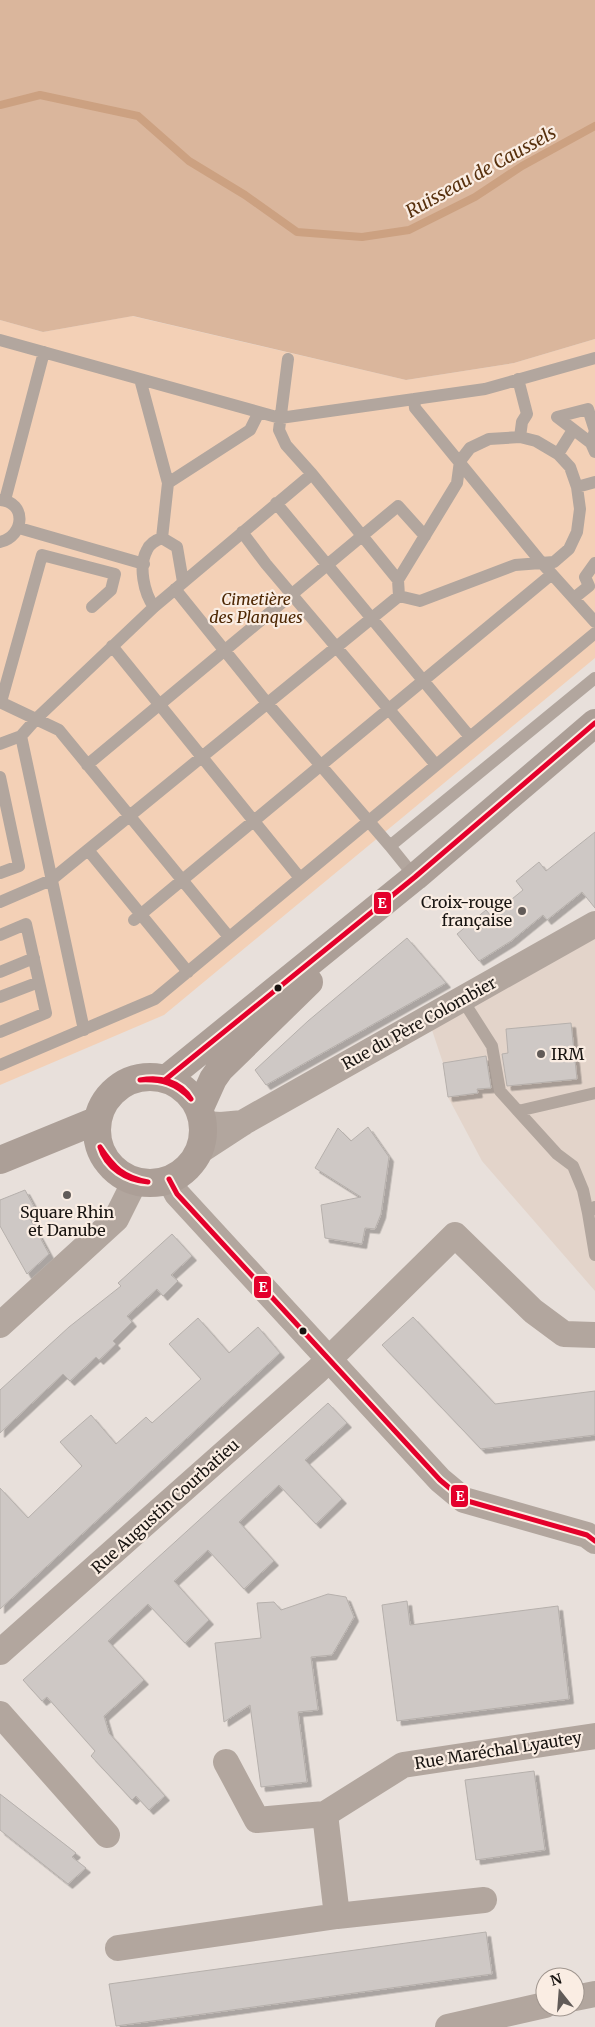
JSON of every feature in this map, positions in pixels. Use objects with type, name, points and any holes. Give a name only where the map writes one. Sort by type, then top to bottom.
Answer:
[{"type":"main road","points":[[166,1079],[415,877],[595,723]]},
{"type":"main road","points":[[201,1117],[191,1097],[180,1086],[166,1079],[149,1077],[131,1080],[116,1089],[104,1103],[98,1120],[97,1135],[101,1150],[109,1164],[127,1177],[152,1183],[169,1180],[191,1164],[198,1152],[202,1139],[201,1117],[213,1079],[220,1069],[415,877]]},
{"type":"main road","points":[[0,1160],[98,1120]]},
{"type":"main road","points":[[54,1138],[101,1150]]},
{"type":"street","name":"Rue du Père Colombier","points":[[198,1152],[244,1122],[595,924]]},
{"type":"street","name":"Rue du Père Colombier","points":[[201,1117],[221,1125],[244,1122]]},
{"type":"street","points":[[0,1325],[116,1219],[127,1177]]},
{"type":"street","points":[[169,1180],[177,1194],[440,1480],[464,1500],[578,1532],[595,1541]]},
{"type":"street","name":"Rue Augustin Courbatieu","points":[[0,1652],[317,1371],[327,1358],[455,1235],[533,1311],[564,1334],[595,1335]]},
{"type":"street","points":[[0,1714],[107,1835]]},
{"type":"street","name":"Rue Maréchal Lyautey","points":[[226,1762],[257,1820],[325,1814],[403,1764],[595,1736]]},
{"type":"street","points":[[325,1814],[337,1916]]},
{"type":"street","points":[[118,1948],[337,1916],[484,1900]]},
{"type":"street","points":[[448,2027],[535,2007]]},
{"type":"lane","points":[[0,340],[258,414],[280,418],[485,389],[595,358]]},
{"type":"lane","points":[[0,542],[14,535],[19,528],[18,510],[2,500],[44,352]]},
{"type":"lane","points":[[288,359],[279,430],[286,445],[398,580]]},
{"type":"lane","points":[[140,379],[168,483],[162,538]]},
{"type":"lane","points":[[518,379],[527,414],[522,422],[520,437]]},
{"type":"lane","points":[[414,399],[415,408],[541,562],[595,622]]},
{"type":"lane","points":[[588,409],[595,431],[593,447],[573,430],[558,418],[588,409]]},
{"type":"lane","points":[[168,483],[250,430],[258,414]]},
{"type":"lane","points":[[558,454],[573,430]]},
{"type":"lane","points":[[520,437],[536,441],[558,454],[570,467],[577,487],[580,509],[577,532],[569,549],[554,562],[515,565],[420,601],[399,596],[398,580],[457,483],[460,461],[470,448],[489,439],[520,437]]},
{"type":"lane","points":[[0,744],[21,736],[37,718],[154,607],[312,474]]},
{"type":"lane","points":[[577,487],[595,482]]},
{"type":"lane","points":[[276,503],[470,737]]},
{"type":"lane","points":[[87,765],[398,506],[425,536]]},
{"type":"lane","points":[[19,528],[144,564]]},
{"type":"lane","points":[[242,532],[292,595],[436,765]]},
{"type":"lane","points":[[154,607],[146,593],[144,564],[146,550],[153,542],[162,538]]},
{"type":"lane","points":[[162,538],[177,547],[179,585],[224,651],[415,877]]},
{"type":"lane","points":[[92,607],[111,590],[115,574],[42,555],[0,702],[37,718],[58,730],[229,937]]},
{"type":"lane","points":[[574,598],[592,589],[585,577],[595,563]]},
{"type":"lane","points":[[137,917],[552,574]]},
{"type":"lane","points":[[0,902],[51,880],[399,596]]},
{"type":"lane","points":[[0,1065],[155,999],[595,633]]},
{"type":"lane","points":[[112,646],[255,819],[300,878]]},
{"type":"lane","points":[[390,846],[595,678]]},
{"type":"lane","points":[[21,736],[84,1030]]},
{"type":"lane","points":[[0,777],[5,823],[19,866],[0,873]]},
{"type":"lane","points":[[88,850],[137,917],[188,972]]},
{"type":"lane","points":[[0,935],[26,924],[46,1013],[0,1032]]},
{"type":"lane","points":[[0,972],[34,958]]},
{"type":"lane","points":[[0,997],[39,982]]},
{"type":"lane","points":[[462,999],[492,1046],[500,1091],[558,1154],[574,1166],[592,1210],[595,1255]]},
{"type":"lane","points":[[518,1110],[595,1092]]},
{"type":"shaded area","points":[[0,0],[595,0],[595,339],[514,363],[406,380],[133,316],[43,332],[0,320]]},
{"type":"shaded area","points":[[595,936],[595,1291],[482,1161],[448,1097],[443,1063],[432,1030]]},
{"type":"green space","name":"Cimetière des Planques","points":[[132,316],[406,380],[514,363],[595,339],[595,658],[164,1015],[0,1085],[0,320],[43,332]]},
{"type":"building","points":[[595,832],[595,908],[582,892],[547,920],[543,915],[511,941],[479,961],[457,934],[486,910],[491,916],[523,890],[516,881],[539,862],[546,871]]},
{"type":"building","points":[[407,938],[446,983],[266,1085],[255,1070],[308,1021]]},
{"type":"building","name":"IRM","points":[[571,1023],[577,1079],[507,1086],[502,1054],[508,1053],[506,1029]]},
{"type":"building","points":[[486,1056],[491,1088],[477,1089],[478,1093],[448,1097],[443,1063]]},
{"type":"building","points":[[368,1127],[389,1157],[381,1214],[375,1229],[365,1228],[362,1244],[325,1238],[321,1205],[361,1197],[315,1168],[338,1128],[351,1141]]},
{"type":"building","points":[[25,1190],[37,1212],[29,1217],[49,1254],[27,1274],[0,1226],[0,1200]]},
{"type":"building","points":[[172,1234],[192,1256],[171,1275],[178,1281],[163,1296],[157,1289],[127,1316],[132,1322],[113,1341],[116,1344],[99,1360],[96,1357],[70,1381],[63,1374],[0,1433],[0,1390],[69,1327],[121,1286],[118,1283]]},
{"type":"building","points":[[413,1317],[495,1404],[595,1391],[595,1435],[481,1449],[382,1345]]},
{"type":"building","points":[[198,1318],[229,1353],[258,1327],[280,1353],[0,1609],[0,1488],[28,1518],[82,1466],[60,1442],[91,1415],[116,1444],[146,1417],[152,1423],[201,1379],[169,1344]]},
{"type":"building","points":[[328,1403],[347,1423],[305,1460],[342,1499],[316,1524],[279,1485],[239,1522],[274,1561],[244,1589],[208,1550],[174,1581],[209,1620],[185,1643],[148,1604],[108,1641],[144,1680],[104,1716],[109,1733],[165,1796],[149,1810],[136,1796],[132,1800],[91,1756],[95,1751],[47,1697],[42,1701],[23,1680]]},
{"type":"building","points":[[328,1594],[346,1597],[354,1617],[332,1655],[311,1657],[318,1710],[298,1712],[307,1782],[261,1787],[250,1705],[224,1722],[215,1643],[261,1638],[257,1603],[274,1602],[281,1610]]},
{"type":"building","points":[[407,1601],[410,1625],[558,1606],[569,1699],[397,1721],[382,1605]]},
{"type":"building","points":[[534,1771],[545,1850],[476,1860],[465,1780]]},
{"type":"building","points":[[0,1794],[76,1853],[72,1857],[86,1868],[68,1884],[0,1830]]},
{"type":"building","points":[[486,1932],[492,1974],[116,2026],[109,1984]]},
{"type":"waterway","name":"Ruisseau de Caussels","points":[[0,105],[40,95],[138,116],[189,161],[245,195],[297,232],[362,237],[409,230],[475,197],[522,166],[595,126]]},
{"type":"transit line","name":"E","points":[[166,1079],[415,877],[595,723]]},
{"type":"transit line","name":"E","points":[[140,1080],[155,1079],[169,1081],[182,1088],[191,1099]]},
{"type":"transit line","name":"E","points":[[140,1080],[155,1080],[168,1083],[180,1089],[191,1099]]},
{"type":"transit line","name":"E","points":[[100,1147],[110,1161],[120,1170],[132,1177],[148,1182]]},
{"type":"transit line","name":"E","points":[[100,1147],[107,1161],[118,1172],[132,1179],[148,1182]]},
{"type":"transit line","name":"E","points":[[169,1179],[177,1194],[440,1480],[464,1500],[587,1535],[595,1541]]},
{"type":"place","name":"Croix-rouge française","points":[[522,911]]},
{"type":"place","name":"IRM","points":[[541,1054]]},
{"type":"place","name":"Square Rhin et Danube","points":[[67,1195]]}]
